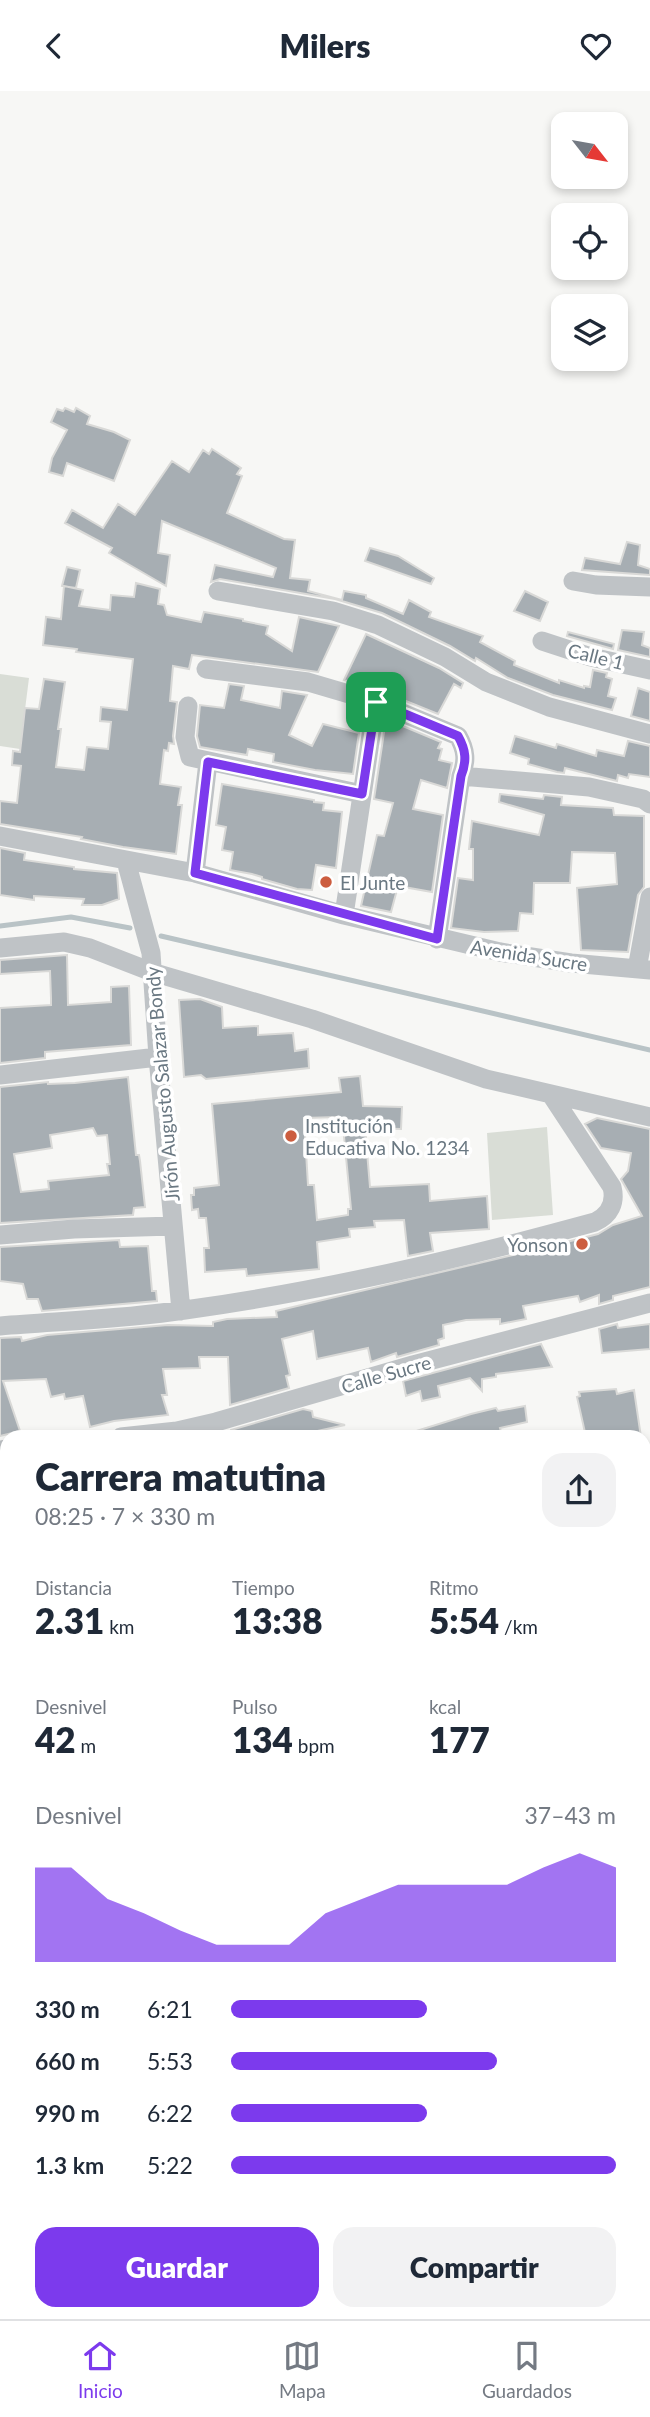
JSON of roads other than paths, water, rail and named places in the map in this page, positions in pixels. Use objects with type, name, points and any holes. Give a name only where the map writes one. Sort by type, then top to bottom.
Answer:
[{"type":"street","points":[[573,581],[596,585],[650,587]]},
{"type":"street","points":[[218,591],[333,611],[378,625],[445,657],[486,682],[536,702],[650,734]]},
{"type":"street","name":"Calle 1","points":[[542,641],[591,657],[650,670]]},
{"type":"street","points":[[206,669],[308,682],[376,702],[458,736],[463,745],[466,763],[461,776],[437,939]]},
{"type":"street","points":[[344,915],[376,702]]},
{"type":"street","points":[[188,706],[185,737],[190,757],[362,794]]},
{"type":"street","points":[[195,873],[208,762]]},
{"type":"street","points":[[461,776],[589,787],[643,799],[650,804]]},
{"type":"street","name":"Avenida Sucre","points":[[0,836],[195,873],[437,939],[525,957],[643,970]]},
{"type":"street","name":"Jirón Augusto Salazar Bondy","points":[[126,861],[151,953],[181,1311]]},
{"type":"street","points":[[643,970],[650,897]]},
{"type":"street","points":[[0,948],[49,943],[75,944],[105,952],[152,972],[312,1019],[486,1079],[650,1117]]},
{"type":"street","points":[[0,1075],[158,1058]]},
{"type":"street","points":[[0,1326],[181,1311],[375,1278],[589,1224],[606,1217],[613,1203],[612,1187],[552,1096]]},
{"type":"street","points":[[0,1235],[74,1229],[173,1226]]},
{"type":"street","name":"Calle Sucre","points":[[181,1430],[413,1365],[650,1303]]},
{"type":"waterway","points":[[0,926],[71,917],[130,928]]},
{"type":"waterway","points":[[161,936],[650,1050]]},
{"type":"place","name":"El Junte","points":[[326,882]]},
{"type":"place","name":"Institución Educativa No. 1234","points":[[291,1136]]},
{"type":"place","name":"Yonson","points":[[582,1244]]}]
